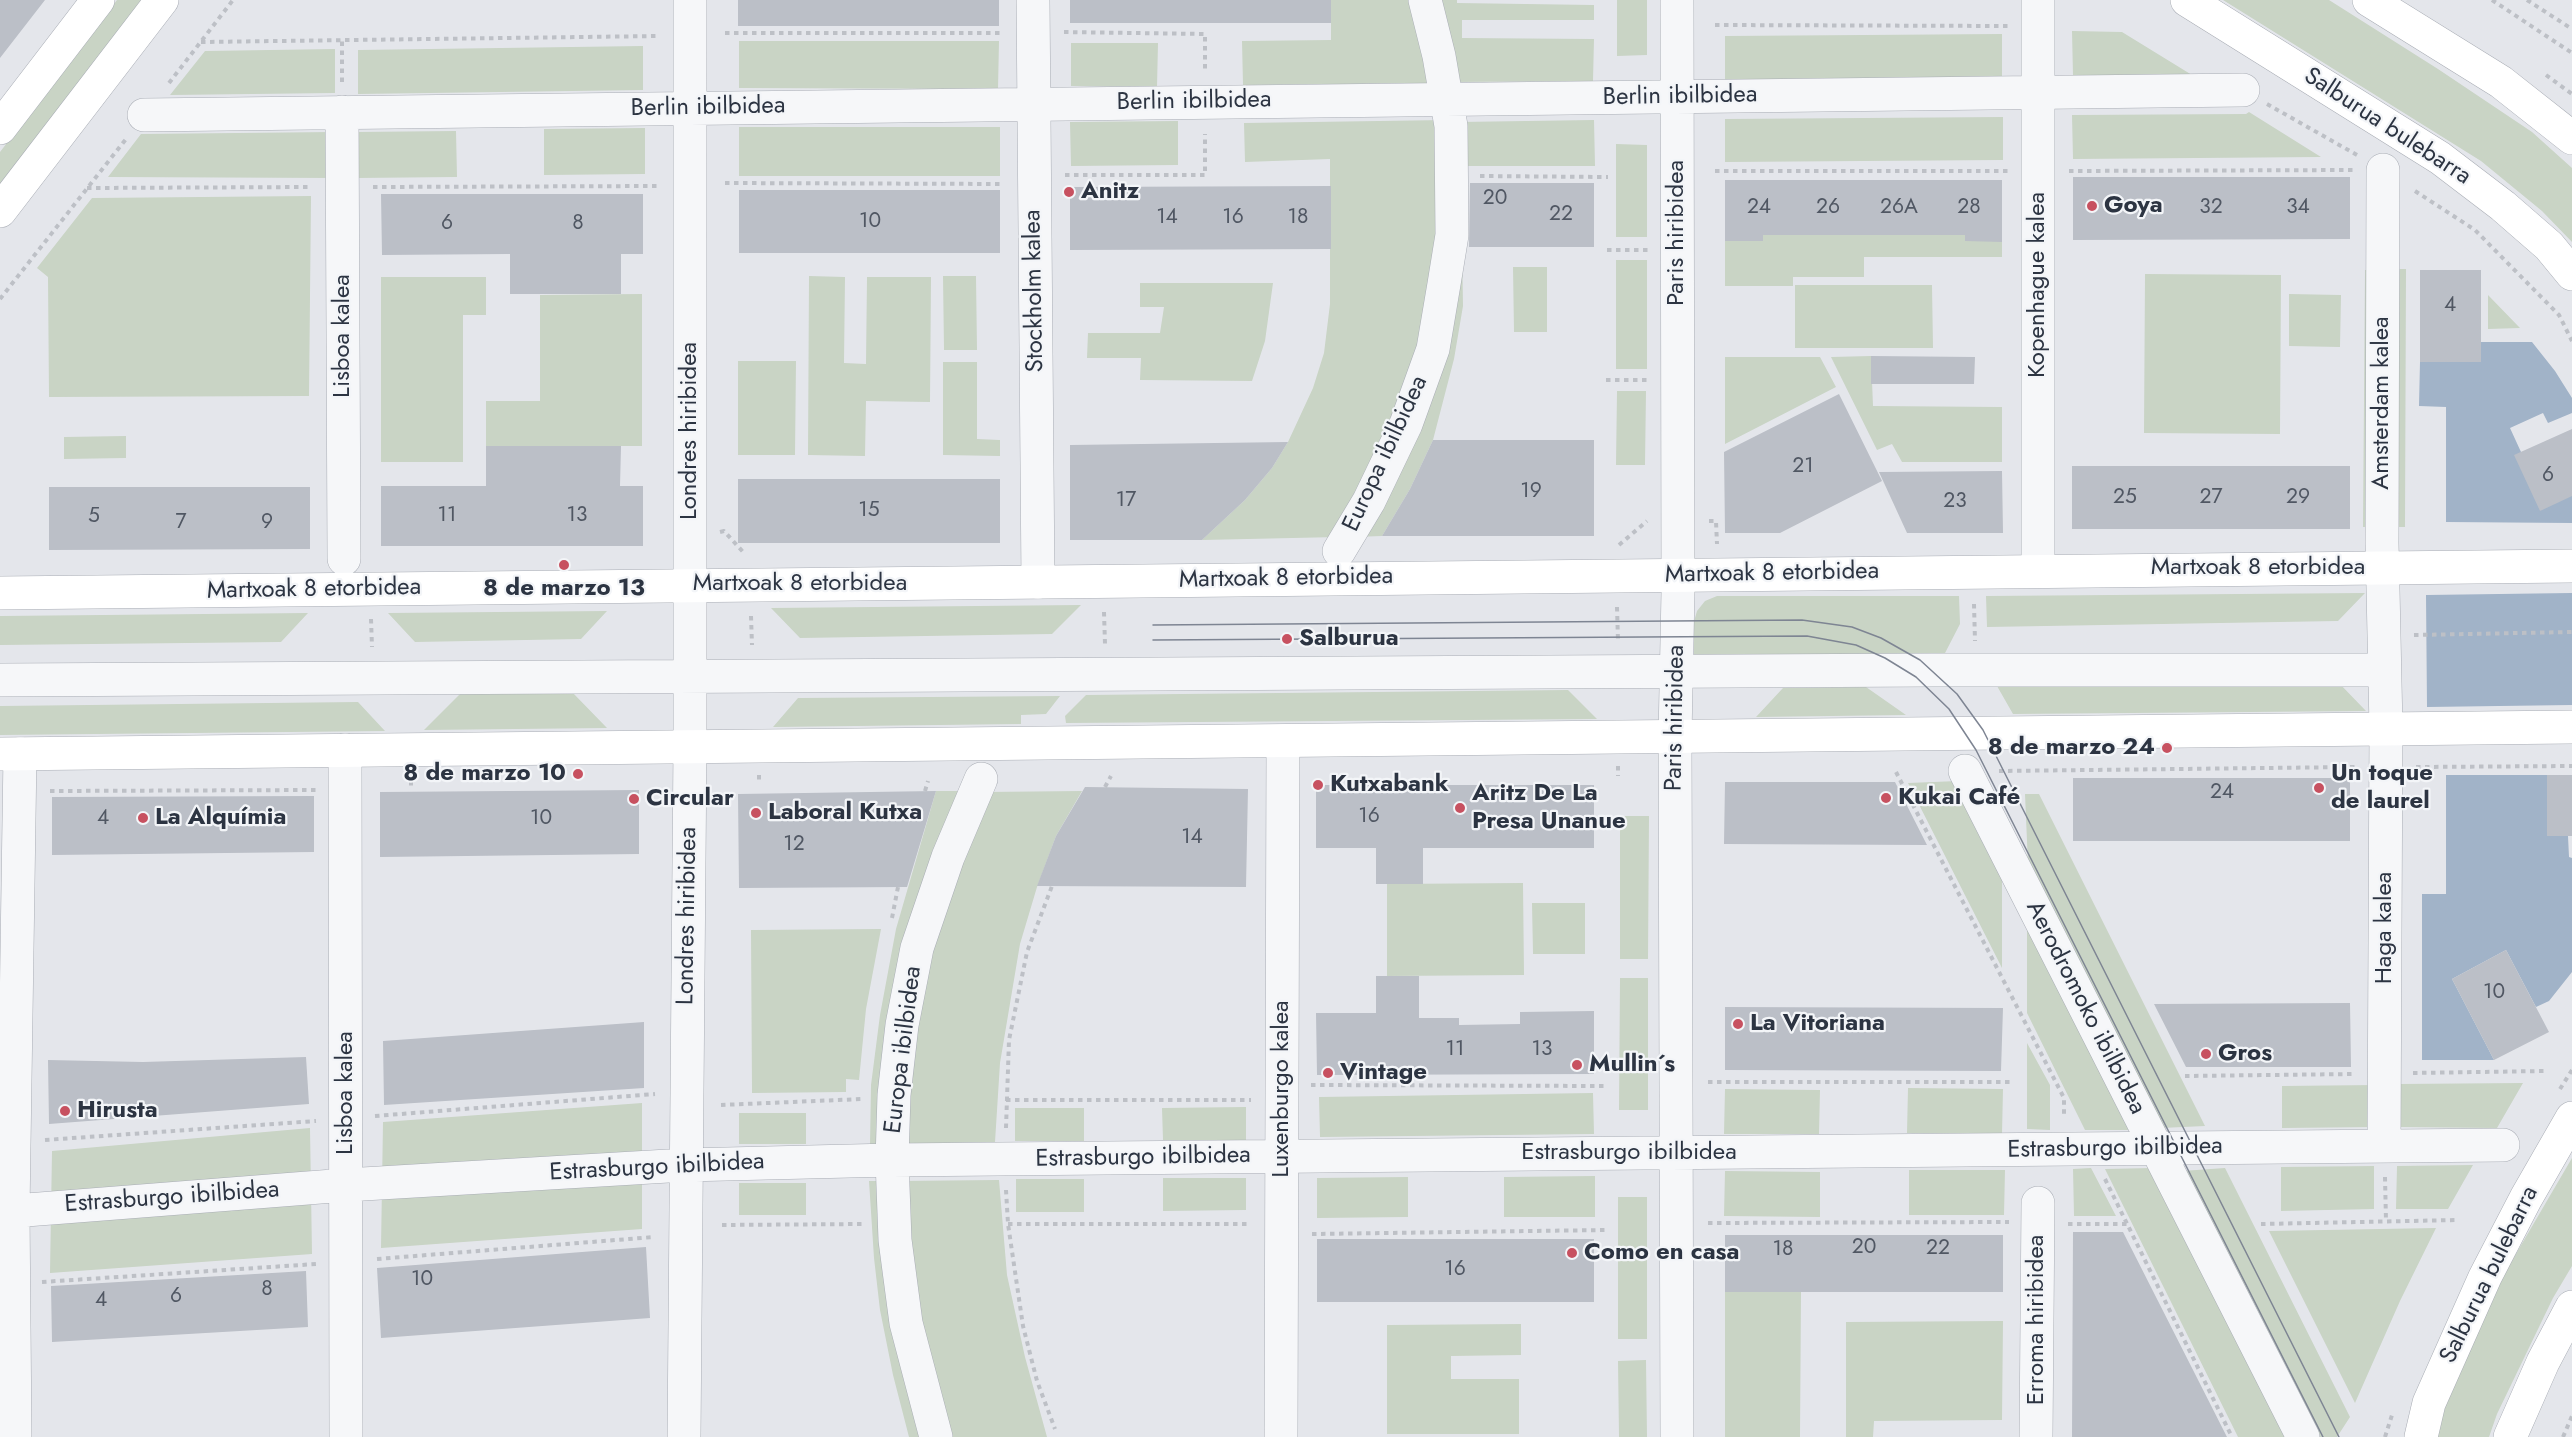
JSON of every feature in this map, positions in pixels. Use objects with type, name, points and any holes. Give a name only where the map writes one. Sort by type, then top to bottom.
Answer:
[{"type":"street","points":[[0,128],[98,0]]},
{"type":"street","points":[[0,211],[162,0]]},
{"type":"street","name":"Londres hiribidea","points":[[684,1437],[690,747],[690,0]]},
{"type":"street","name":"Stockholm kalea","points":[[1033,0],[1038,582]]},
{"type":"street","name":"Europa ibilbidea","points":[[1339,551],[1369,501],[1406,424],[1433,349],[1452,235],[1451,126],[1425,0]]},
{"type":"street","name":"Paris hiribidea","points":[[1677,0],[1678,575],[1675,736],[1677,1437]]},
{"type":"street","name":"Kopenhague kalea","points":[[2038,0],[2038,570]]},
{"type":"street","name":"Salburua bulebarra","points":[[2187,0],[2440,158],[2503,206],[2549,246],[2572,274]]},
{"type":"street","points":[[2369,0],[2501,82],[2572,138]]},
{"type":"street","name":"Berlin ibilbidea","points":[[144,115],[2243,90]]},
{"type":"street","name":"Lisboa kalea","points":[[342,112],[344,559]]},
{"type":"street","name":"Amsterdam kalea","points":[[2383,170],[2383,635]]},
{"type":"street","name":"Martxoak 8 etorbidea","points":[[0,593],[2572,566]]},
{"type":"street","name":"Haga kalea","points":[[2383,635],[2386,728],[2384,1146]]},
{"type":"street","points":[[0,680],[1933,670],[2384,670]]},
{"type":"street","points":[[15,1437],[6,1211],[19,791],[10,754],[2572,727]]},
{"type":"street","name":"Luxenburgo kalea","points":[[1281,1437],[1283,741]]},
{"type":"street","name":"Lisboa kalea","points":[[345,750],[346,1437]]},
{"type":"street","name":"Aerodromoko ibilbidea","points":[[1965,771],[2303,1437]]},
{"type":"street","name":"Europa ibilbidea","points":[[936,1437],[906,1323],[895,1240],[892,1160],[894,1095],[900,1037],[917,948],[948,857],[981,779]]},
{"type":"street","name":"Salburua bulebarra","points":[[2421,1437],[2429,1403],[2485,1277],[2526,1197],[2572,1118]]},
{"type":"street","name":"Estrasburgo ibilbidea","points":[[6,1211],[346,1185],[685,1165],[892,1160],[2503,1145]]},
{"type":"street","name":"Erroma hiribidea","points":[[2025,1213],[2036,1437]]},
{"type":"street","points":[[2510,1437],[2543,1362],[2572,1307]]},
{"type":"path","points":[[0,299],[233,0]]},
{"type":"path","points":[[2492,0],[2572,54]]},
{"type":"path","points":[[2527,0],[2572,29]]},
{"type":"path","points":[[1715,25],[2010,26]]},
{"type":"path","points":[[725,33],[1004,33]]},
{"type":"path","points":[[201,42],[658,36]]},
{"type":"path","points":[[342,40],[342,112]]},
{"type":"path","points":[[2243,90],[2383,170],[2475,230],[2559,315],[2572,341]]},
{"type":"path","points":[[2068,171],[2383,170]]},
{"type":"path","points":[[1715,171],[2010,171]]},
{"type":"path","points":[[1453,176],[1608,177]]},
{"type":"path","points":[[725,183],[1004,184]]},
{"type":"path","points":[[1607,250],[1650,250]]},
{"type":"path","points":[[1605,380],[1649,380]]},
{"type":"path","points":[[2426,634],[2572,632]]},
{"type":"path","points":[[1965,771],[2572,766]]},
{"type":"path","points":[[1896,772],[2064,1098],[2078,1150],[2127,1224],[2232,1437]]},
{"type":"path","points":[[1105,787],[1111,776]]},
{"type":"path","points":[[925,791],[928,781]]},
{"type":"path","points":[[19,791],[322,790]]},
{"type":"path","points":[[1708,1082],[2011,1082]]},
{"type":"path","points":[[1310,1085],[1604,1086]]},
{"type":"path","points":[[370,1117],[656,1094]]},
{"type":"path","points":[[721,1105],[862,1099]]},
{"type":"path","points":[[1006,1100],[1252,1100]]},
{"type":"path","points":[[38,1141],[320,1120]]},
{"type":"path","points":[[2384,1146],[2386,1221]]},
{"type":"path","points":[[1708,1223],[2025,1213]]},
{"type":"path","points":[[2260,1224],[2457,1220]]},
{"type":"path","points":[[722,1226],[866,1224]]},
{"type":"path","points":[[1008,1224],[1251,1224]]},
{"type":"path","points":[[2068,1224],[2127,1224]]},
{"type":"path","points":[[1311,1234],[1605,1230]]},
{"type":"path","points":[[372,1259],[654,1237]]},
{"type":"path","points":[[39,1282],[320,1263]]},
{"type":"path","points":[[2563,1437],[2572,1416]]},
{"type":"green space","points":[[117,0],[146,0],[0,190],[0,152]]},
{"type":"green space","points":[[1331,0],[1418,0],[1439,83],[1243,85],[1242,41],[1331,40]]},
{"type":"green space","points":[[1430,0],[1457,0],[1457,3],[1594,5],[1594,20],[1462,20],[1462,38],[1594,39],[1593,81],[1451,82]]},
{"type":"green space","points":[[1617,0],[1647,0],[1647,55],[1617,56]]},
{"type":"green space","points":[[2223,0],[2329,0],[2532,132],[2572,168],[2572,242],[2542,211],[2481,161]]},
{"type":"green space","points":[[2072,31],[2122,32],[2192,75],[2073,76]]},
{"type":"green space","points":[[2002,34],[2002,77],[1725,80],[1725,36]]},
{"type":"green space","points":[[739,41],[999,41],[998,89],[739,88]]},
{"type":"green space","points":[[1071,43],[1158,43],[1157,87],[1071,86]]},
{"type":"green space","points":[[643,46],[643,90],[358,94],[358,50]]},
{"type":"green space","points":[[335,49],[335,93],[170,95],[205,51]]},
{"type":"green space","points":[[2249,112],[2321,157],[2073,159],[2072,115],[2246,114]]},
{"type":"green space","points":[[2003,117],[2003,160],[1725,162],[1725,119]]},
{"type":"green space","points":[[1446,120],[1447,157],[1423,360],[1338,537],[1202,540],[1245,500],[1272,468],[1288,442],[1313,388],[1324,353],[1330,304],[1330,159],[1245,162],[1244,123]]},
{"type":"green space","points":[[1594,120],[1595,166],[1461,166],[1459,122]]},
{"type":"green space","points":[[1178,121],[1178,165],[1071,166],[1070,122]]},
{"type":"green space","points":[[739,127],[1000,127],[1000,176],[739,176]]},
{"type":"green space","points":[[645,128],[645,174],[544,175],[544,129]]},
{"type":"green space","points":[[456,131],[457,177],[356,178],[356,132]]},
{"type":"green space","points":[[334,132],[334,178],[108,177],[141,134]]},
{"type":"green space","points":[[1616,144],[1647,145],[1647,237],[1616,237]]},
{"type":"green space","points":[[311,196],[309,396],[49,397],[48,277],[37,268],[92,198]]},
{"type":"green space","points":[[1763,235],[1965,235],[1965,241],[2002,241],[2002,257],[1864,257],[1864,277],[1793,277],[1793,286],[1725,286],[1725,241],[1762,241]]},
{"type":"green space","points":[[1462,247],[1463,306],[1454,359],[1433,440],[1410,489],[1382,536],[1353,537]]},
{"type":"green space","points":[[1616,260],[1647,260],[1647,369],[1616,369]]},
{"type":"green space","points":[[1513,267],[1547,267],[1547,332],[1514,332]]},
{"type":"green space","points":[[2398,269],[2406,269],[2405,527],[2397,527]]},
{"type":"green space","points":[[2365,270],[2372,270],[2371,527],[2363,527]]},
{"type":"green space","points":[[2145,274],[2281,275],[2280,434],[2144,433]]},
{"type":"green space","points":[[809,276],[845,277],[844,363],[866,364],[867,277],[931,277],[930,402],[866,401],[865,456],[808,455]]},
{"type":"green space","points":[[943,276],[976,276],[977,350],[944,350]]},
{"type":"green space","points":[[381,277],[486,277],[486,315],[463,315],[463,462],[381,462]]},
{"type":"green space","points":[[1140,283],[1273,283],[1265,341],[1252,381],[1140,380],[1141,358],[1087,358],[1088,333],[1160,333],[1164,307],[1140,307]]},
{"type":"green space","points":[[1795,285],[1932,285],[1933,348],[1795,348]]},
{"type":"green space","points":[[642,294],[642,446],[486,446],[486,401],[540,401],[540,295]]},
{"type":"green space","points":[[2289,294],[2341,295],[2340,347],[2289,346]]},
{"type":"green space","points":[[2488,295],[2520,328],[2488,329]]},
{"type":"green space","points":[[1871,356],[1873,406],[2002,407],[2002,462],[1902,462],[1892,444],[1877,450],[1831,357]]},
{"type":"green space","points":[[1725,357],[1820,357],[1836,387],[1725,444]]},
{"type":"green space","points":[[738,361],[796,361],[795,455],[738,455]]},
{"type":"green space","points":[[943,362],[977,362],[977,439],[1000,440],[1000,456],[943,455]]},
{"type":"green space","points":[[1617,391],[1646,391],[1645,465],[1616,465]]},
{"type":"green space","points":[[126,436],[126,458],[64,459],[64,437]]},
{"type":"green space","points":[[2365,593],[2338,621],[1987,627],[1986,596]]},
{"type":"green space","points":[[1717,596],[1959,596],[1960,624],[1944,655],[1694,658],[1693,625],[1697,611],[1705,601]]},
{"type":"green space","points":[[1081,605],[1052,634],[800,638],[771,608]]},
{"type":"green space","points":[[607,611],[581,639],[415,642],[388,613]]},
{"type":"green space","points":[[308,613],[281,642],[0,645],[0,616]]},
{"type":"green space","points":[[2338,682],[2366,711],[2013,714],[1997,686]]},
{"type":"green space","points":[[1866,687],[1906,715],[1756,717],[1783,688]]},
{"type":"green space","points":[[1568,690],[1597,719],[1066,723],[1065,716],[1086,695]]},
{"type":"green space","points":[[573,693],[607,728],[424,730],[460,694]]},
{"type":"green space","points":[[1060,696],[1046,714],[1021,715],[1021,724],[773,727],[798,698]]},
{"type":"green space","points":[[358,702],[385,731],[0,735],[0,706]]},
{"type":"green space","points":[[1958,781],[2002,870],[2002,968],[1908,783]]},
{"type":"green space","points":[[936,791],[971,791],[885,1143],[870,1145],[871,1085],[880,1015],[896,929]]},
{"type":"green space","points":[[1082,791],[1056,836],[1037,887],[1020,944],[1000,1063],[995,1142],[895,1144],[914,992],[984,792]]},
{"type":"green space","points":[[2025,794],[2039,794],[2205,1126],[2161,1128],[2028,865]]},
{"type":"green space","points":[[1620,816],[1649,816],[1648,959],[1620,959]]},
{"type":"green space","points":[[1523,883],[1524,975],[1387,976],[1387,884]]},
{"type":"green space","points":[[1532,903],[1585,903],[1585,954],[1533,954]]},
{"type":"green space","points":[[2027,919],[2132,1130],[2085,1130],[2027,1013]]},
{"type":"green space","points":[[881,929],[866,1009],[859,1080],[846,1079],[846,1092],[752,1093],[751,930]]},
{"type":"green space","points":[[1620,978],[1648,978],[1648,1110],[1619,1110]]},
{"type":"green space","points":[[2027,1043],[2050,1085],[2050,1130],[2027,1129]]},
{"type":"green space","points":[[2523,1083],[2497,1128],[2399,1127],[2398,1084]]},
{"type":"green space","points":[[2376,1085],[2376,1127],[2282,1128],[2282,1086]]},
{"type":"green space","points":[[1908,1088],[2003,1089],[2002,1134],[1907,1133]]},
{"type":"green space","points":[[1725,1089],[1820,1090],[1819,1134],[1724,1134]]},
{"type":"green space","points":[[1593,1093],[1594,1134],[1320,1137],[1319,1097]]},
{"type":"green space","points":[[642,1103],[642,1229],[381,1248],[383,1122]]},
{"type":"green space","points":[[1246,1107],[1246,1140],[1163,1140],[1162,1108]]},
{"type":"green space","points":[[1015,1108],[1084,1108],[1084,1141],[1015,1141]]},
{"type":"green space","points":[[739,1113],[806,1113],[806,1144],[739,1144]]},
{"type":"green space","points":[[310,1128],[312,1254],[50,1273],[52,1151]]},
{"type":"green space","points":[[2572,1158],[2572,1266],[2553,1298],[2497,1414],[2489,1437],[2435,1437],[2437,1420],[2503,1276]]},
{"type":"green space","points":[[2473,1165],[2448,1209],[2396,1209],[2397,1166]]},
{"type":"green space","points":[[2374,1166],[2374,1209],[2281,1211],[2281,1167]]},
{"type":"green space","points":[[2091,1168],[2116,1216],[2074,1216],[2073,1169]]},
{"type":"green space","points":[[2153,1168],[2288,1437],[2238,1437],[2105,1169]]},
{"type":"green space","points":[[2225,1168],[2350,1417],[2337,1437],[2314,1437],[2182,1171]]},
{"type":"green space","points":[[1909,1170],[2005,1170],[2004,1215],[1909,1215]]},
{"type":"green space","points":[[1725,1171],[1820,1172],[1820,1217],[1724,1216]]},
{"type":"green space","points":[[1595,1176],[1595,1217],[1504,1217],[1504,1177]]},
{"type":"green space","points":[[1408,1177],[1408,1217],[1317,1218],[1317,1178]]},
{"type":"green space","points":[[1163,1178],[1246,1178],[1246,1210],[1163,1211]]},
{"type":"green space","points":[[1016,1179],[1084,1179],[1084,1212],[1016,1212]]},
{"type":"green space","points":[[999,1180],[1007,1275],[1025,1357],[1047,1437],[943,1437],[897,1181]]},
{"type":"green space","points":[[869,1181],[886,1181],[929,1437],[909,1437],[893,1375],[880,1310]]},
{"type":"green space","points":[[739,1183],[806,1183],[806,1215],[739,1215]]},
{"type":"green space","points":[[1618,1197],[1647,1197],[1647,1339],[1618,1339]]},
{"type":"green space","points":[[2436,1228],[2400,1301],[2355,1403],[2269,1231]]},
{"type":"green space","points":[[1725,1292],[1801,1292],[1800,1437],[1725,1437]]},
{"type":"green space","points":[[2003,1321],[2002,1420],[1874,1421],[1873,1437],[1846,1437],[1846,1322]]},
{"type":"green space","points":[[1521,1324],[1521,1355],[1451,1356],[1451,1379],[1519,1379],[1519,1434],[1387,1434],[1387,1325]]},
{"type":"green space","points":[[1646,1360],[1647,1437],[1619,1437],[1618,1361]]},
{"type":"water","points":[[2481,342],[2532,342],[2555,371],[2572,398],[2572,413],[2548,423],[2543,413],[2510,428],[2521,452],[2572,496],[2572,523],[2446,522],[2446,407],[2419,406],[2420,362],[2481,362]]},
{"type":"water","points":[[2572,593],[2572,705],[2427,707],[2426,595]]},
{"type":"water","points":[[2446,775],[2547,775],[2547,835],[2568,836],[2569,857],[2572,858],[2572,972],[2549,1001],[2536,1007],[2506,950],[2452,979],[2494,1060],[2422,1060],[2422,894],[2446,894]]},
{"type":"building","points":[[0,0],[45,0],[0,58]]},
{"type":"building","points":[[738,0],[999,0],[999,26],[738,26]]},
{"type":"building","points":[[1070,0],[1331,0],[1331,23],[1070,23]]},
{"type":"building","points":[[2073,177],[2350,177],[2350,239],[2073,240]]},
{"type":"building","points":[[1725,180],[2002,180],[2002,242],[1965,241],[1965,235],[1763,235],[1763,241],[1725,241]]},
{"type":"building","points":[[1470,183],[1594,183],[1594,247],[1469,247]]},
{"type":"building","points":[[1331,186],[1331,249],[1070,250],[1070,187]]},
{"type":"building","points":[[739,190],[1000,190],[1000,253],[739,253]]},
{"type":"building","points":[[381,194],[643,194],[643,254],[621,254],[621,294],[510,294],[510,254],[382,255]]},
{"type":"building","points":[[2420,270],[2481,270],[2481,362],[2420,362]]},
{"type":"building","points":[[1871,356],[1975,357],[1974,384],[1871,384]]},
{"type":"building","points":[[1839,394],[1882,481],[1780,533],[1725,533],[1724,452]]},
{"type":"building","points":[[2572,429],[2572,496],[2540,511],[2514,455]]},
{"type":"building","points":[[1433,440],[1594,440],[1594,536],[1382,536],[1410,489]]},
{"type":"building","points":[[1288,442],[1272,468],[1245,500],[1202,540],[1070,540],[1070,445]]},
{"type":"building","points":[[486,446],[621,446],[620,486],[643,486],[643,546],[381,546],[381,486],[486,486]]},
{"type":"building","points":[[2072,466],[2350,466],[2350,529],[2072,529]]},
{"type":"building","points":[[2002,471],[2003,533],[1907,533],[1879,472]]},
{"type":"building","points":[[738,479],[1000,479],[1000,543],[738,543]]},
{"type":"building","points":[[49,487],[310,487],[310,549],[49,550]]},
{"type":"building","points":[[2547,775],[2572,775],[2572,836],[2547,836]]},
{"type":"building","points":[[2073,778],[2350,778],[2350,841],[2073,841]]},
{"type":"building","points":[[1725,782],[1895,782],[1927,845],[1724,844]]},
{"type":"building","points":[[1316,785],[1594,785],[1594,848],[1423,848],[1423,884],[1376,884],[1376,848],[1316,848]]},
{"type":"building","points":[[1085,787],[1248,789],[1246,887],[1037,886],[1056,836]]},
{"type":"building","points":[[639,790],[639,854],[380,857],[380,792]]},
{"type":"building","points":[[936,791],[907,887],[739,888],[738,794]]},
{"type":"building","points":[[314,796],[314,852],[52,855],[52,797]]},
{"type":"building","points":[[2506,950],[2549,1032],[2494,1060],[2452,979]]},
{"type":"building","points":[[1376,976],[1419,976],[1419,1018],[1459,1018],[1459,1025],[1520,1024],[1520,1012],[1594,1011],[1594,1074],[1317,1075],[1316,1013],[1376,1013]]},
{"type":"building","points":[[2350,1003],[2351,1067],[2186,1067],[2154,1004]]},
{"type":"building","points":[[1725,1007],[2003,1008],[2001,1071],[1725,1070]]},
{"type":"building","points":[[644,1022],[644,1088],[384,1105],[383,1041]]},
{"type":"building","points":[[306,1057],[309,1104],[49,1124],[48,1060],[143,1062]]},
{"type":"building","points":[[2073,1232],[2123,1232],[2227,1437],[2072,1437]]},
{"type":"building","points":[[1725,1235],[2003,1235],[2003,1292],[1725,1292]]},
{"type":"building","points":[[1317,1239],[1594,1239],[1594,1302],[1317,1302]]},
{"type":"building","points":[[646,1247],[650,1318],[381,1338],[377,1268]]},
{"type":"building","points":[[306,1271],[308,1327],[52,1342],[51,1286]]},
{"type":"tram line","points":[[1153,625],[1802,620],[1852,627],[1881,638],[1920,660],[1957,694],[1983,730],[2339,1437]]},
{"type":"tram line","points":[[1153,640],[1807,636],[1856,645],[1885,658],[1916,677],[1949,709],[1976,750],[2323,1437]]},
{"type":"place","name":"Anitz","points":[[1069,192]]},
{"type":"place","name":"Goya","points":[[2092,206]]},
{"type":"place","name":"8 de marzo 13","points":[[564,565]]},
{"type":"place","name":"Salburua","points":[[1287,639]]},
{"type":"place","name":"8 de marzo 24","points":[[2167,748]]},
{"type":"place","name":"8 de marzo 10","points":[[578,774]]},
{"type":"place","name":"Kutxabank","points":[[1318,785]]},
{"type":"place","name":"Un toque de laurel","points":[[2319,788]]},
{"type":"place","name":"Kukai Café","points":[[1886,798]]},
{"type":"place","name":"Circular","points":[[634,799]]},
{"type":"place","name":"Aritz De La Presa Unanue","points":[[1460,808]]},
{"type":"place","name":"Laboral Kutxa","points":[[756,813]]},
{"type":"place","name":"La Alquímia","points":[[143,818]]},
{"type":"place","name":"La Vitoriana","points":[[1738,1024]]},
{"type":"place","name":"Gros","points":[[2206,1054]]},
{"type":"place","name":"Mullin´s","points":[[1577,1065]]},
{"type":"place","name":"Vintage","points":[[1328,1073]]},
{"type":"place","name":"Hirusta","points":[[65,1111]]},
{"type":"place","name":"Como en casa","points":[[1572,1253]]}]
